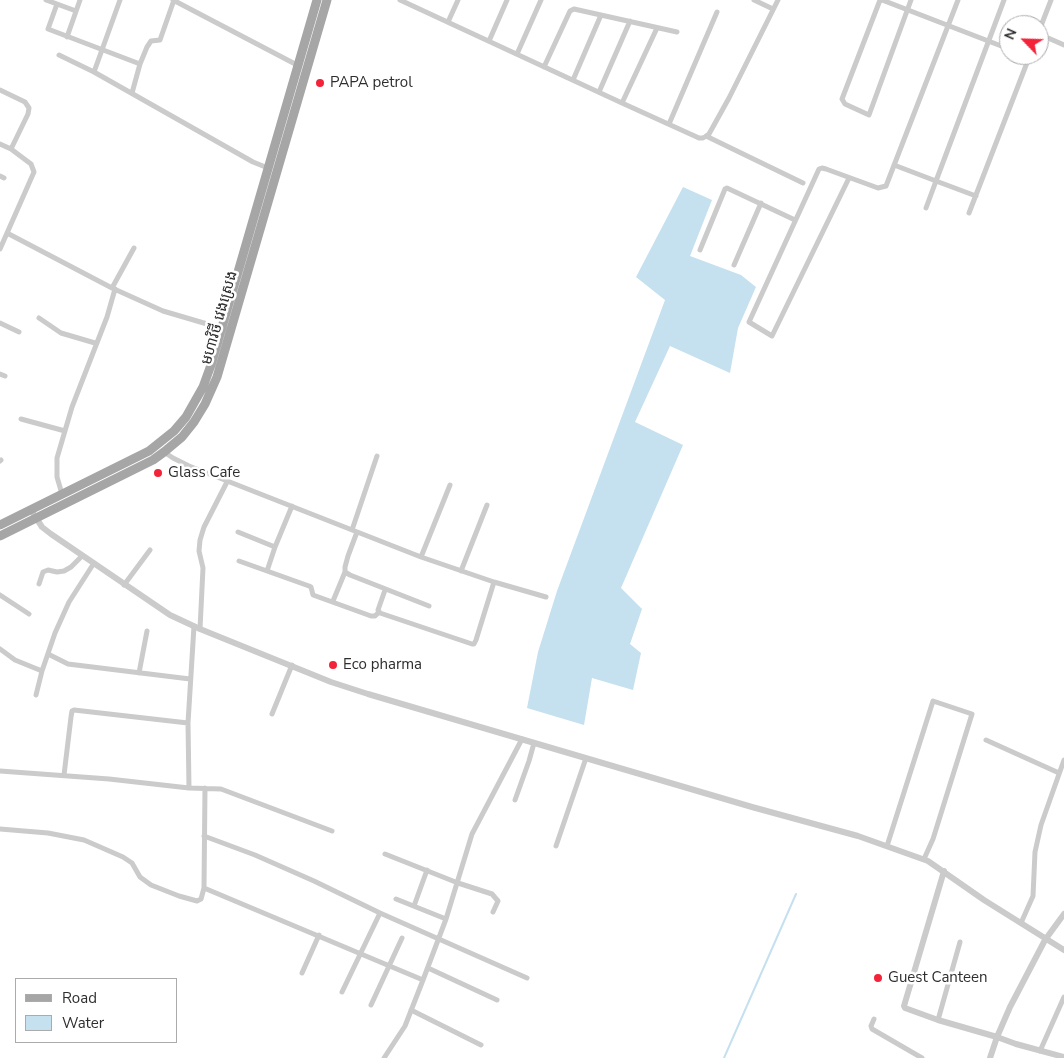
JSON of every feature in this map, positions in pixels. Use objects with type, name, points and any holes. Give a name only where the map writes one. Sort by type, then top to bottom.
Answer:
[{"type":"main road","name":"មហាវិថី វេងស្រេង","points":[[0,525],[149,451],[174,431],[186,417],[203,387],[226,330],[302,66],[317,0]]},
{"type":"main road","name":"មហាវិថី វេងស្រេង","points":[[0,536],[153,460],[188,430],[206,404],[217,377],[226,330],[268,168],[326,0]]},
{"type":"street","points":[[46,0],[76,11]]},
{"type":"street","points":[[67,37],[80,0]]},
{"type":"street","points":[[94,72],[120,0]]},
{"type":"street","points":[[132,93],[140,64],[151,41],[160,40],[174,0],[302,66]]},
{"type":"street","points":[[400,0],[699,138],[709,134],[778,0]]},
{"type":"street","points":[[448,22],[458,0]]},
{"type":"street","points":[[489,41],[507,0]]},
{"type":"street","points":[[517,54],[541,0]]},
{"type":"street","points":[[754,0],[773,9]]},
{"type":"street","points":[[911,0],[907,10],[869,115],[845,104],[842,99],[881,0],[907,10],[947,25],[988,40],[999,45]]},
{"type":"street","points":[[849,178],[772,336],[749,322],[818,169],[826,169],[878,188],[886,186],[958,0]]},
{"type":"street","points":[[926,208],[1004,0]]},
{"type":"street","points":[[1046,15],[1051,0]]},
{"type":"street","points":[[57,4],[48,30],[140,64]]},
{"type":"street","points":[[544,67],[570,11],[574,9],[676,32]]},
{"type":"street","points":[[669,124],[717,12]]},
{"type":"street","points":[[573,80],[601,15]]},
{"type":"street","points":[[599,92],[630,21]]},
{"type":"street","points":[[622,103],[657,28]]},
{"type":"street","points":[[1049,38],[1064,45]]},
{"type":"street","points":[[59,55],[94,72],[253,162],[268,168]]},
{"type":"street","points":[[969,212],[1025,65]]},
{"type":"street","points":[[0,90],[25,102],[29,108],[12,149]]},
{"type":"street","points":[[706,136],[803,183]]},
{"type":"street","points":[[0,144],[12,149],[31,164],[34,172],[0,249]]},
{"type":"street","points":[[894,165],[976,196]]},
{"type":"street","points":[[700,250],[727,188],[796,220]]},
{"type":"street","points":[[734,266],[761,203]]},
{"type":"street","points":[[7,233],[114,289],[163,311],[226,330]]},
{"type":"street","points":[[62,494],[56,466],[65,431],[107,317],[114,289],[134,248]]},
{"type":"street","points":[[39,318],[61,333],[96,343]]},
{"type":"street","points":[[0,323],[20,332]]},
{"type":"street","points":[[21,419],[65,431]]},
{"type":"street","points":[[164,452],[189,466],[420,557],[546,597]]},
{"type":"street","points":[[333,601],[345,572],[377,456]]},
{"type":"street","points":[[189,788],[188,723],[190,679],[203,568],[199,552],[200,540],[204,527],[228,480]]},
{"type":"street","points":[[420,557],[450,485]]},
{"type":"street","points":[[461,571],[487,505]]},
{"type":"street","points":[[267,571],[275,546],[292,506]]},
{"type":"street","points":[[31,510],[35,519],[42,527],[82,556],[170,615],[197,627],[338,684],[534,743],[858,836],[924,859],[984,900],[1064,950]]},
{"type":"street","points":[[238,532],[275,546]]},
{"type":"street","points":[[124,584],[150,550]]},
{"type":"street","points":[[39,584],[42,572],[64,570],[71,567],[82,556]]},
{"type":"street","points":[[239,561],[309,586],[313,595],[371,616],[375,616],[379,612],[385,590]]},
{"type":"street","points":[[36,694],[48,654],[69,602],[94,563]]},
{"type":"street","points":[[345,572],[385,590],[429,606]]},
{"type":"street","points":[[379,612],[474,644],[494,582]]},
{"type":"street","points":[[0,594],[29,614]]},
{"type":"street","points":[[139,673],[147,631]]},
{"type":"street","points":[[0,649],[15,660],[42,672]]},
{"type":"street","points":[[48,654],[68,664],[190,679]]},
{"type":"street","points":[[272,714],[292,665]]},
{"type":"street","points":[[887,846],[933,701],[972,714],[933,839],[924,859]]},
{"type":"street","points":[[64,775],[71,717],[74,710],[188,723]]},
{"type":"street","points":[[384,1058],[405,1026],[428,968],[458,883],[472,834],[522,739]]},
{"type":"street","points":[[986,740],[1059,773]]},
{"type":"street","points":[[514,800],[534,743]]},
{"type":"street","points":[[556,846],[586,758]]},
{"type":"street","points":[[1021,923],[1033,896],[1035,852],[1039,834],[1064,760]]},
{"type":"street","points":[[0,771],[64,775],[189,788],[221,788],[332,831]]},
{"type":"street","points":[[0,829],[48,833],[84,840],[124,857],[132,864],[140,877],[151,885],[197,901],[201,899],[204,888],[205,788]]},
{"type":"street","points":[[204,836],[289,870],[380,913],[527,978]]},
{"type":"street","points":[[385,854],[458,883],[492,894],[498,901],[492,912]]},
{"type":"street","points":[[414,906],[427,870]]},
{"type":"street","points":[[944,871],[904,1002],[905,1008],[938,1020],[1064,1057]]},
{"type":"street","points":[[204,888],[423,980]]},
{"type":"street","points":[[396,899],[446,919]]},
{"type":"street","points":[[342,992],[380,913]]},
{"type":"street","points":[[990,1058],[997,1036],[1010,1007],[1046,940],[1064,914]]},
{"type":"street","points":[[302,973],[319,935]]},
{"type":"street","points":[[370,1005],[402,938]]},
{"type":"street","points":[[938,1020],[960,942]]},
{"type":"street","points":[[428,968],[497,1000]]},
{"type":"street","points":[[1040,1051],[1064,997]]},
{"type":"street","points":[[411,1010],[481,1045]]},
{"type":"street","points":[[874,1019],[871,1026],[872,1029],[922,1058]]},
{"type":"water","points":[[683,187],[712,200],[690,256],[741,275],[756,287],[738,328],[730,373],[670,346],[635,422],[683,445],[621,588],[642,609],[630,644],[641,653],[633,690],[592,678],[584,725],[527,708],[538,652],[557,591],[665,300],[636,277]]},
{"type":"waterway","points":[[724,1058],[796,894]]},
{"type":"place","name":"PAPA petrol","points":[[320,83]]},
{"type":"place","name":"Glass Cafe","points":[[158,473]]},
{"type":"place","name":"Eco pharma","points":[[333,665]]},
{"type":"place","name":"Guest Canteen","points":[[878,978]]}]
